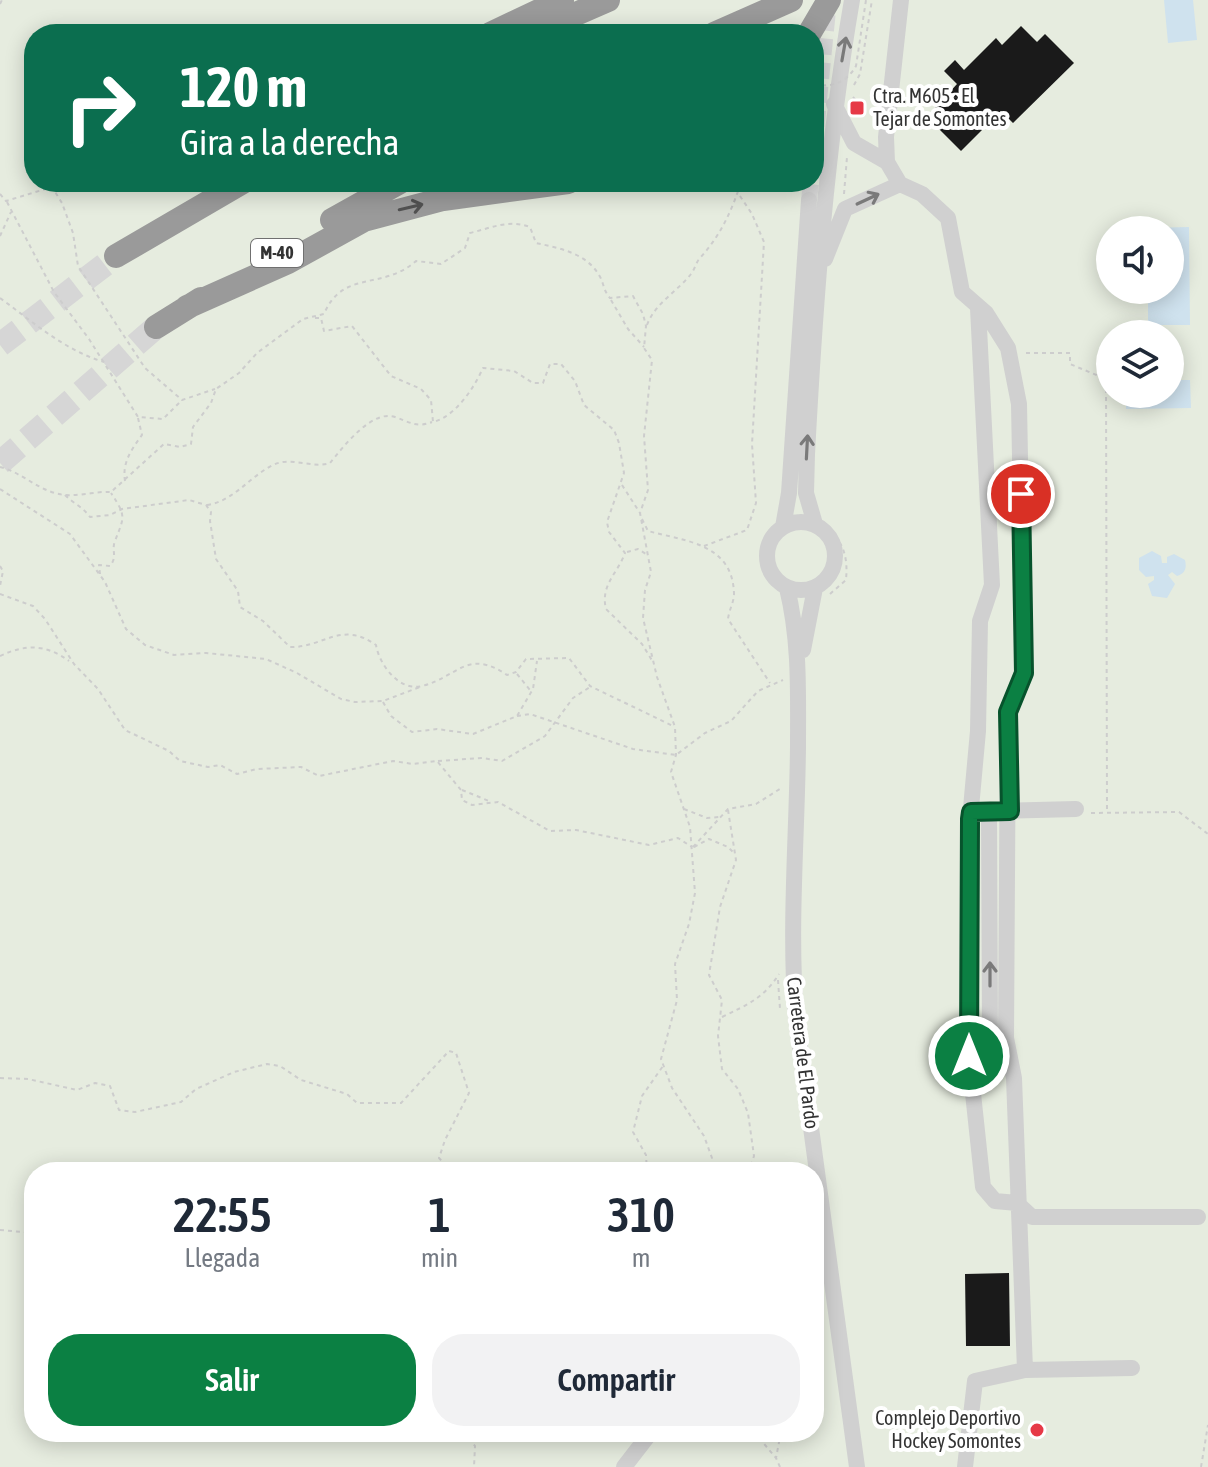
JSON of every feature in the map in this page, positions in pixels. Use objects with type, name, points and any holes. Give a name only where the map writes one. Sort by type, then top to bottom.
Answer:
[{"type":"highway","points":[[511,24],[562,0]]},
{"type":"highway","points":[[553,24],[608,0]]},
{"type":"highway","points":[[736,24],[791,0]]},
{"type":"highway","points":[[815,24],[829,0]]},
{"type":"highway","points":[[204,192],[113,253],[225,192]]},
{"type":"highway","name":"M-40","points":[[156,327],[383,192]]},
{"type":"highway","points":[[187,307],[288,262],[364,220],[443,199],[494,192]]},
{"type":"street","points":[[822,526],[798,522],[783,527],[773,535],[766,559],[769,571],[787,588],[822,591],[836,556],[833,543],[806,493],[807,454],[834,104],[852,0]]},
{"type":"street","points":[[901,0],[886,137],[887,162],[900,184],[922,194],[948,218],[962,292],[986,313],[1009,353],[1019,404],[1024,673],[1008,712],[1010,811],[998,1039],[972,1076]]},
{"type":"street","points":[[834,104],[854,143],[887,162]]},
{"type":"street","points":[[819,271],[845,209],[900,184]]},
{"type":"street","points":[[783,527],[789,493],[809,200]]},
{"type":"street","points":[[978,308],[992,585],[980,621],[978,731],[971,812],[969,1056],[983,1187],[995,1201],[1017,1203],[1032,1217],[1198,1217]]},
{"type":"street","name":"Carretera de El Pardo","points":[[787,588],[797,635],[799,683],[792,966],[812,1162]]},
{"type":"street","name":"Carretera de El Pardo","points":[[799,683],[822,591]]},
{"type":"street","points":[[989,811],[998,1039],[1014,1078],[1025,1370]]},
{"type":"street","points":[[971,812],[1078,811]]},
{"type":"street","name":"Carretera de El Pardo","points":[[824,1257],[857,1467]]},
{"type":"street","points":[[965,1467],[975,1381],[1025,1370],[1132,1368]]},
{"type":"street","points":[[624,1467],[643,1442]]},
{"type":"path","points":[[824,85],[838,84],[850,76],[856,66],[866,0]]},
{"type":"path","points":[[849,93],[860,74],[872,0]]},
{"type":"path","points":[[841,216],[850,135]]},
{"type":"path","points":[[6,201],[36,192]]},
{"type":"path","points":[[55,192],[73,233],[78,266],[145,368],[182,400]]},
{"type":"path","points":[[644,348],[646,326],[651,315],[686,280],[698,259],[710,249],[738,193],[752,214],[764,242],[752,444],[756,503],[747,530],[704,546]]},
{"type":"path","points":[[0,194],[54,292],[104,362],[138,417],[142,435],[123,469],[125,482]]},
{"type":"path","points":[[0,236],[12,211]]},
{"type":"path","points":[[314,318],[324,314],[329,302],[341,289],[402,273],[416,261],[441,264],[465,248],[470,233],[516,222],[530,227],[536,243],[577,254],[599,275],[604,291],[652,360],[644,436],[648,490],[640,513],[651,572],[645,590],[643,618],[657,677]]},
{"type":"path","points":[[610,298],[633,296],[646,326]]},
{"type":"path","points":[[0,298],[45,332],[76,351],[104,362]]},
{"type":"path","points":[[138,417],[163,419],[182,400],[216,389],[239,373],[257,353],[303,319],[321,318],[324,331],[352,326],[391,376],[421,389],[431,400],[433,422]]},
{"type":"path","points":[[1009,353],[1070,353],[1070,364],[1106,379],[1107,813]]},
{"type":"path","points":[[65,494],[73,504],[83,507],[90,517],[110,515],[122,509],[189,500],[206,505],[223,501],[273,465],[295,461],[330,463],[348,439],[380,416],[395,417],[422,426],[442,420],[455,410],[483,368],[514,371],[533,383],[543,383],[550,364],[561,364],[575,381],[584,405],[614,430],[623,466],[622,484],[607,522],[609,532],[625,553]]},
{"type":"path","points":[[0,467],[60,495],[111,492],[164,444],[180,447],[191,444],[193,427],[211,403],[216,389]]},
{"type":"path","points":[[622,484],[648,531],[710,548],[727,568],[734,594],[728,619],[771,684]]},
{"type":"path","points":[[0,489],[70,534],[100,575],[126,629],[145,645],[174,655],[206,653],[266,659],[341,699],[383,701],[470,664],[491,664],[507,675],[516,672],[526,659],[569,658],[590,686],[675,727]]},
{"type":"path","points":[[100,575],[99,565],[110,566],[115,560],[115,540],[124,520],[122,509],[111,492]]},
{"type":"path","points":[[206,505],[211,512],[216,559],[238,591],[240,607],[263,621],[290,647],[306,648],[324,637],[362,635],[376,645],[378,656],[389,674],[407,685],[420,687]]},
{"type":"path","points":[[822,526],[843,545],[847,562],[846,580],[822,591]]},
{"type":"path","points":[[647,554],[638,549],[625,553],[621,566],[606,586],[606,609],[642,644],[675,727],[676,755],[671,772],[672,782],[684,809],[693,848],[691,860],[695,893],[689,924],[675,964],[677,1000],[661,1059],[672,1088],[704,1136],[713,1162]]},
{"type":"path","points":[[0,566],[3,571],[0,586]]},
{"type":"path","points":[[0,594],[33,606],[45,619],[74,664],[98,689],[125,730],[169,751],[180,761],[208,767],[220,765],[237,774],[257,769],[301,767],[319,776],[393,761],[413,764],[482,758],[502,761],[545,736],[573,698],[590,686]]},
{"type":"path","points":[[0,656],[31,646],[48,649],[74,664]]},
{"type":"path","points":[[517,716],[531,691],[537,660]]},
{"type":"path","points":[[516,672],[531,691]]},
{"type":"path","points":[[383,701],[391,716],[412,732],[437,729],[473,734],[517,716],[530,714],[633,749],[676,755],[705,733],[731,721],[758,691],[785,680],[799,683]]},
{"type":"path","points":[[437,761],[461,790],[490,802]]},
{"type":"path","points":[[693,848],[728,809],[756,804],[780,787],[797,787]]},
{"type":"path","points":[[461,790],[462,800],[472,805],[498,802],[550,831],[576,830],[649,845],[678,838],[693,848]]},
{"type":"path","points":[[684,809],[707,818],[720,817]]},
{"type":"path","points":[[728,809],[735,855],[720,907],[709,975],[722,1000],[718,1036],[722,1069],[738,1089],[748,1113],[752,1162]]},
{"type":"path","points":[[1078,811],[1179,812],[1208,834]]},
{"type":"path","points":[[693,848],[709,839],[728,847],[735,855]]},
{"type":"path","points":[[721,1018],[752,1004],[769,991],[779,973]]},
{"type":"path","points":[[0,1078],[28,1079],[77,1090],[95,1083],[110,1086],[119,1110],[135,1112],[181,1102],[196,1089],[234,1072],[267,1064],[280,1066],[301,1080],[347,1094],[357,1103],[401,1103],[449,1051],[456,1053],[469,1093],[445,1140],[439,1158],[443,1162]]},
{"type":"path","points":[[646,1162],[646,1155],[633,1132],[642,1096],[663,1065]]},
{"type":"path","points":[[0,1230],[24,1232]]},
{"type":"path","points":[[1201,1467],[1208,1425]]},
{"type":"path","points":[[472,1442],[475,1446],[474,1467]]},
{"type":"path","points":[[762,1442],[780,1467]]},
{"type":"path","points":[[776,1458],[779,1442]]},
{"type":"shaded area","points":[[0,0],[1208,0],[1208,1467],[0,1467]]},
{"type":"water","points":[[1164,0],[1193,0],[1197,40],[1168,43]]},
{"type":"water","points":[[1184,227],[1189,227],[1190,325],[1184,325],[1184,320],[1148,320],[1148,304],[1184,304]]},
{"type":"water","points":[[1184,380],[1190,380],[1191,408],[1126,409],[1184,408]]},
{"type":"water","points":[[1152,551],[1161,556],[1162,563],[1167,563],[1167,557],[1174,554],[1185,560],[1182,574],[1177,576],[1172,572],[1168,575],[1175,584],[1167,598],[1152,596],[1148,584],[1154,576],[1146,577],[1139,570],[1139,558]]},
{"type":"building","points":[[1021,26],[1037,42],[1045,34],[1074,63],[1013,123],[1001,111],[961,151],[927,117],[957,84],[944,71],[955,60],[964,70],[996,38],[1002,45]]},
{"type":"building","points":[[1009,1273],[1010,1346],[966,1346],[965,1274]]},
{"type":"tunnel","points":[[824,50],[828,10]]},
{"type":"tunnel","points":[[809,200],[810,192]]},
{"type":"tunnel","points":[[0,345],[116,256]]},
{"type":"tunnel","points":[[0,463],[156,327]]},
{"type":"place","name":"Ctra. M605 - El Tejar de Somontes","points":[[857,108]]},
{"type":"place","name":"Complejo Deportivo Hockey Somontes","points":[[1037,1430]]},
{"type":"route","points":[[969,1056],[970,819],[971,812],[1010,811],[1008,712],[1024,673],[1021,494]]}]
